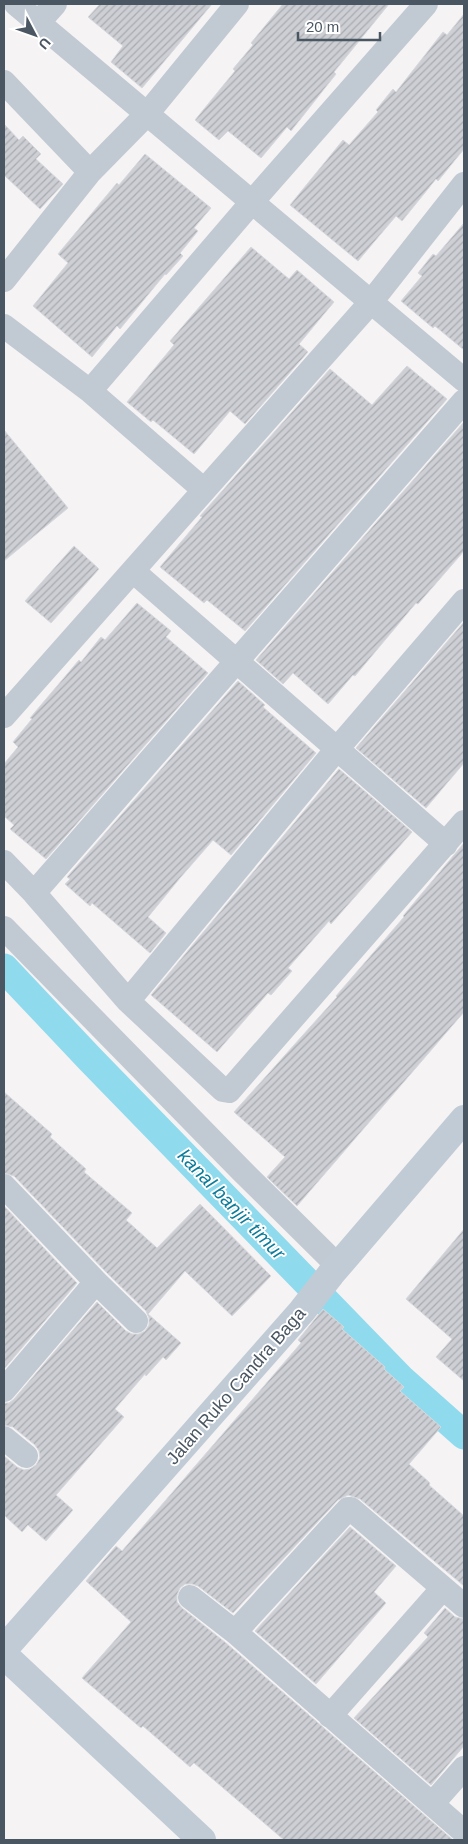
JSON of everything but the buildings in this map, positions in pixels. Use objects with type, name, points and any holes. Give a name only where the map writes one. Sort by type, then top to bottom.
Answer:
[{"type":"street","points":[[16,4],[464,380]]},
{"type":"street","points":[[38,23],[55,4]]},
{"type":"street","points":[[4,280],[90,172],[147,114],[237,4]]},
{"type":"street","points":[[90,390],[426,4]]},
{"type":"street","points":[[4,82],[90,172]]},
{"type":"street","points":[[4,716],[371,302],[464,184]]},
{"type":"street","points":[[4,326],[90,390],[204,490]]},
{"type":"street","points":[[34,893],[464,401]]},
{"type":"street","points":[[133,572],[338,748],[446,844]]},
{"type":"street","points":[[128,1000],[338,748],[464,601]]},
{"type":"street","points":[[4,862],[34,893],[128,1000],[223,1090],[229,1091],[464,822]]},
{"type":"street","points":[[4,928],[242,1171],[335,1270]]},
{"type":"street","name":"Jalan Ruko Candra Baga","points":[[4,1649],[302,1311],[464,1119]]},
{"type":"street","points":[[5,1191],[136,1321]]},
{"type":"street","points":[[4,1390],[96,1282]]},
{"type":"street","points":[[4,1438],[26,1456]]},
{"type":"street","points":[[235,1632],[348,1508],[464,1606]]},
{"type":"street","points":[[330,1716],[443,1588]]},
{"type":"street","points":[[190,1597],[235,1632],[464,1832]]},
{"type":"street","points":[[4,1655],[202,1840]]},
{"type":"street","points":[[432,1804],[464,1768]]},
{"type":"waterway","name":"kanal banjir timur","points":[[4,968],[401,1379],[464,1435]]}]
